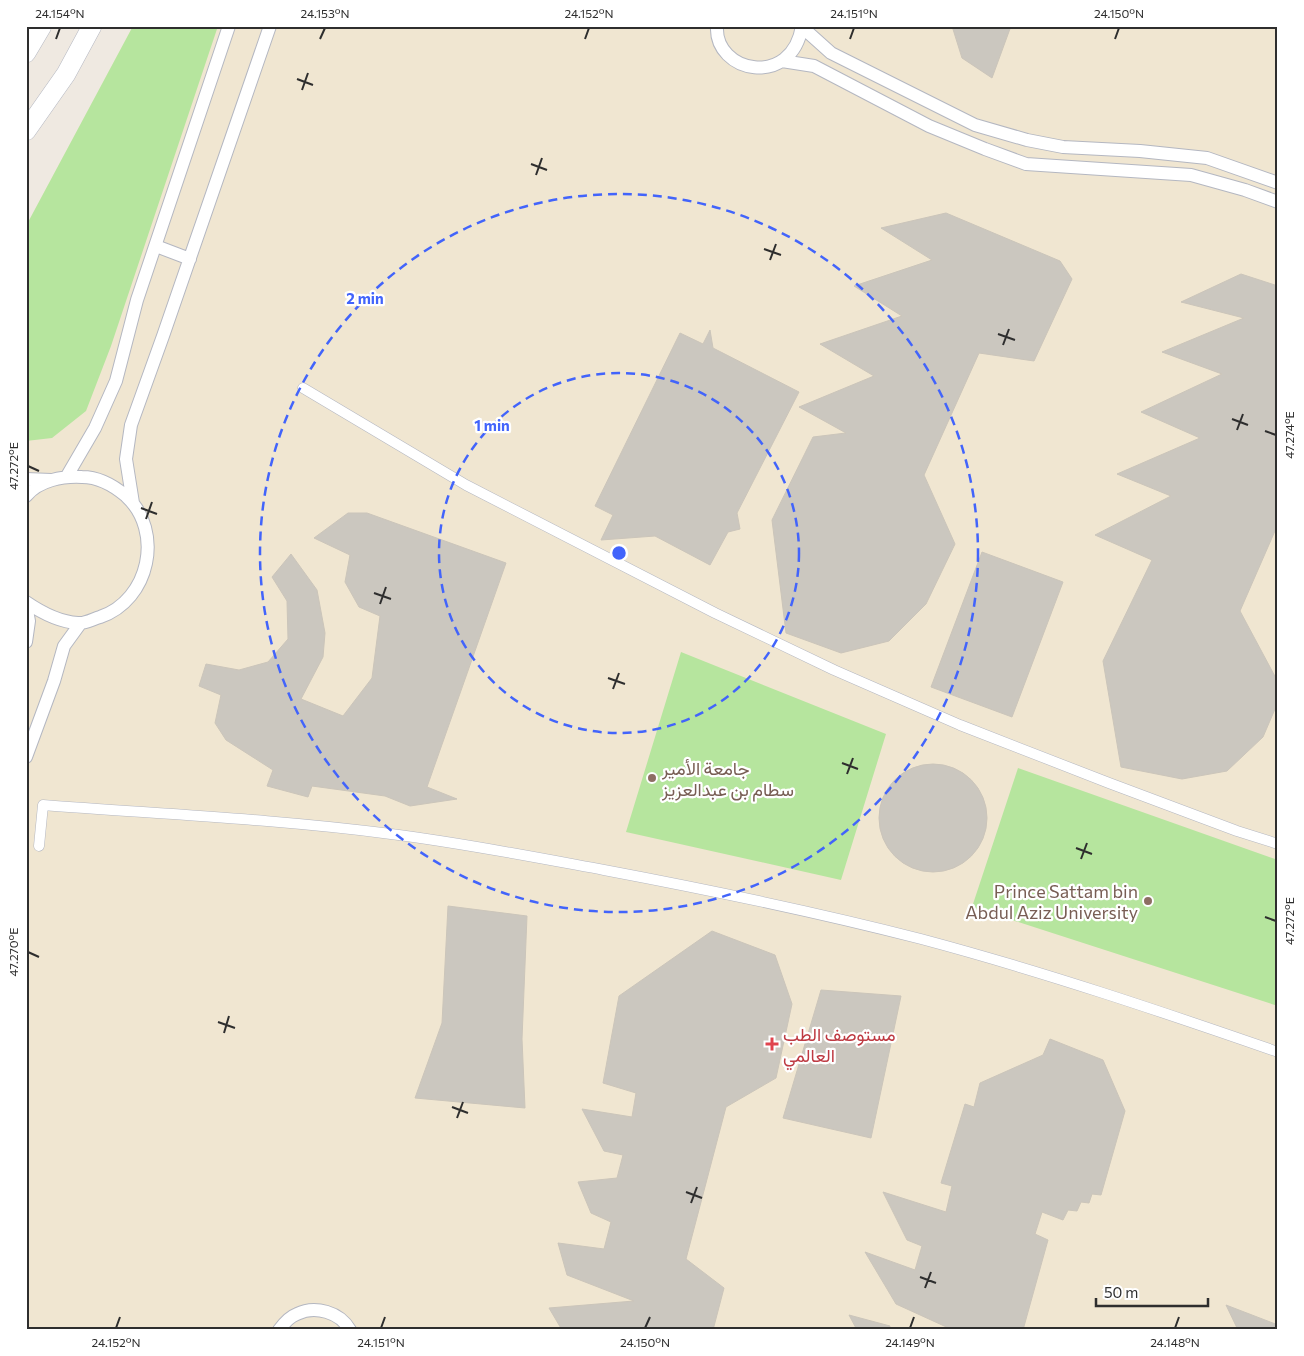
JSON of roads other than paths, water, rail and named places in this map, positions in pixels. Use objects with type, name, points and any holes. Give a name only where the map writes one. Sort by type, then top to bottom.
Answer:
[{"type":"main road","points":[[26,53],[42,26]]},
{"type":"main road","points":[[26,131],[66,74],[92,26]]},
{"type":"street","points":[[67,476],[95,428],[116,381],[137,300],[230,26]]},
{"type":"street","points":[[133,503],[126,458],[131,425],[270,26]]},
{"type":"street","points":[[717,26],[721,45],[730,56],[741,64],[756,68],[769,67],[782,61],[792,52],[799,40],[802,26]]},
{"type":"street","points":[[802,26],[831,53],[975,125],[1026,140],[1063,147],[1140,151],[1207,158],[1278,183]]},
{"type":"street","points":[[782,61],[814,66],[929,126],[1026,164],[1191,175],[1245,190],[1278,202]]},
{"type":"street","points":[[156,246],[190,259]]},
{"type":"street","points":[[303,388],[466,485],[715,613],[834,670],[960,725],[1237,831],[1278,844]]},
{"type":"street","points":[[26,479],[51,480],[67,476],[92,477],[115,487],[133,503],[144,522],[148,544],[147,565],[138,586],[125,602],[106,615],[80,624],[43,614],[26,604]]},
{"type":"street","points":[[26,496],[51,480]]},
{"type":"street","points":[[26,604],[29,621],[26,642]]},
{"type":"street","points":[[26,757],[54,681],[64,646],[80,624]]},
{"type":"street","points":[[39,846],[44,805],[286,823],[392,834],[499,850],[712,890],[822,914],[923,940],[1047,975],[1150,1007],[1278,1052]]},
{"type":"street","points":[[279,1330],[286,1321],[298,1313],[311,1310],[325,1311],[338,1317],[350,1330]]},
{"type":"place","name":"جامعة الأمير سطام بن عبدالعزيز","points":[[652,778]]},
{"type":"place","name":"Prince Sattam bin Abdul Aziz University","points":[[1148,901]]},
{"type":"place","name":"مستوصف الطب العالمي","points":[[772,1044]]}]
